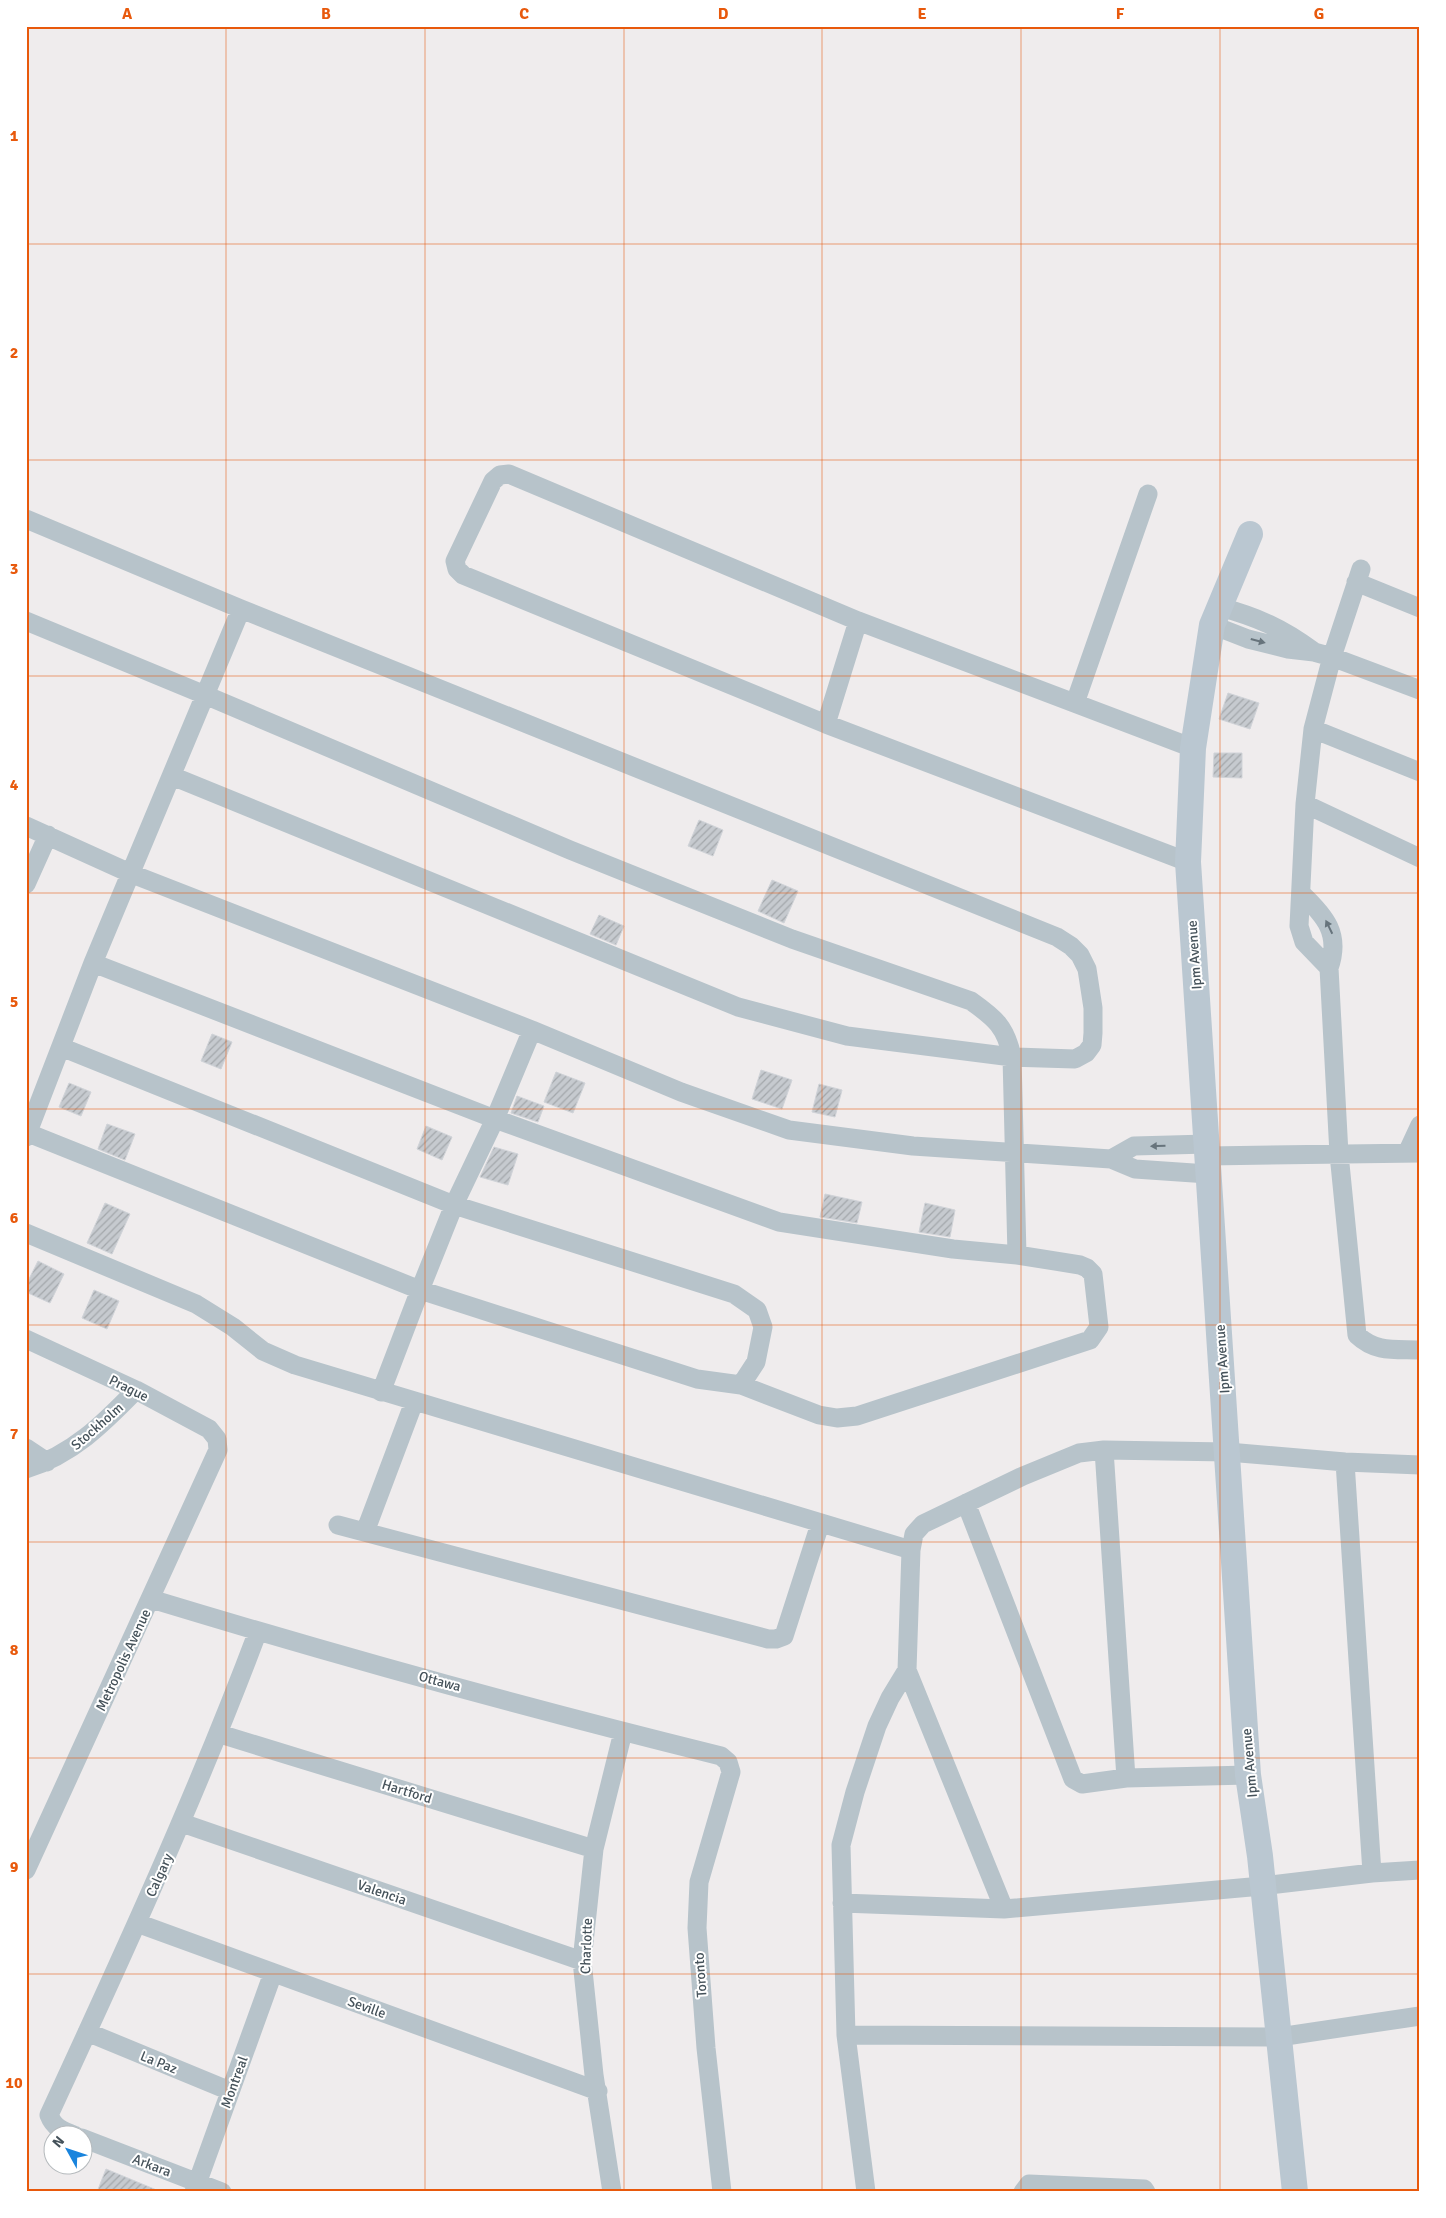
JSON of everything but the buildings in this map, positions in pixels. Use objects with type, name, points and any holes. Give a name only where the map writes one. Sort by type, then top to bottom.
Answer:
[{"type":"street","points":[[1188,862],[826,724],[463,575],[457,569],[455,561],[493,482],[500,475],[509,474],[858,621],[1193,748]]},
{"type":"street","points":[[1075,703],[1148,494]]},
{"type":"street","points":[[26,519],[241,609],[1057,937],[1071,946],[1080,955],[1087,969],[1093,1008],[1092,1045],[1086,1053],[1075,1059],[1012,1057],[847,1036],[738,1007],[172,776]]},
{"type":"street","name":"Ipm Avenue","points":[[1250,534],[1216,616],[1193,748],[1188,862],[1248,1775],[1279,2037],[1294,2192]]},
{"type":"street","points":[[1330,968],[1304,942],[1299,919],[1302,894],[1304,804],[1313,729],[1332,656],[1358,576],[1420,608]]},
{"type":"street","points":[[94,963],[495,1119],[779,1222],[954,1250],[1017,1255],[1080,1265],[1087,1268],[1093,1274],[1099,1327],[1090,1340],[857,1416],[837,1418],[819,1415],[741,1385],[697,1379],[420,1290],[27,1135],[94,963],[241,609]]},
{"type":"street","points":[[1216,616],[1257,618],[1294,636],[1314,652],[1332,656],[1420,690]]},
{"type":"street","points":[[26,621],[205,694],[570,850],[792,939],[971,1002],[989,1014],[1001,1026],[1009,1040],[1012,1057],[1017,1255]]},
{"type":"street","points":[[826,724],[858,621]]},
{"type":"street","points":[[1313,729],[1420,772]]},
{"type":"street","points":[[1304,804],[1420,858]]},
{"type":"street","points":[[26,826],[132,874],[532,1030],[681,1092],[790,1130],[912,1146],[1111,1159],[1134,1169],[1207,1158],[1413,1153],[1420,1125]]},
{"type":"street","points":[[26,884],[48,835]]},
{"type":"street","points":[[1302,894],[1322,913],[1332,934],[1334,954],[1330,968],[1339,1154],[1357,1335],[1377,1349],[1420,1350]]},
{"type":"street","points":[[380,1392],[454,1205],[495,1119],[532,1030]]},
{"type":"street","points":[[61,1047],[454,1205],[734,1294],[757,1310],[764,1326],[756,1362],[741,1385]]},
{"type":"street","points":[[1111,1159],[1134,1146],[1207,1158]]},
{"type":"street","points":[[26,1233],[196,1304],[233,1327],[263,1352],[295,1365],[911,1550]]},
{"type":"street","name":"Prague","points":[[26,1340],[136,1390],[209,1430],[217,1439],[218,1450]]},
{"type":"street","name":"Stockholm","points":[[26,1469],[47,1462],[86,1438],[136,1390]]},
{"type":"street","points":[[365,1532],[414,1402]]},
{"type":"street","points":[[26,1448],[47,1462]]},
{"type":"street","name":"Metropolis Avenue","points":[[26,1870],[218,1450]]},
{"type":"street","points":[[1104,1450],[1126,1778]]},
{"type":"street","points":[[1004,1909],[907,1670],[911,1550],[914,1534],[923,1524],[1079,1453],[1104,1450],[1228,1452],[1345,1462],[1420,1465]]},
{"type":"street","points":[[1345,1462],[1372,1873]]},
{"type":"street","points":[[966,1503],[1073,1779],[1082,1784],[1126,1778],[1248,1775]]},
{"type":"street","points":[[338,1525],[768,1639],[776,1639],[784,1636],[820,1524]]},
{"type":"street","name":"Ottawa","points":[[151,1599],[258,1631],[623,1732],[721,1756],[728,1762]]},
{"type":"street","name":"Calgary","points":[[54,2126],[49,2115],[137,1923],[220,1734],[258,1631]]},
{"type":"street","points":[[866,2192],[846,2035],[841,1845],[855,1792],[877,1726],[890,1698],[907,1670]]},
{"type":"street","name":"Charlotte","points":[[612,2192],[598,2091],[594,2075],[582,1961],[594,1849],[623,1732]]},
{"type":"street","name":"Hartford","points":[[220,1734],[594,1849]]},
{"type":"street","name":"Toronto","points":[[722,2192],[706,2048],[697,1928],[699,1882],[731,1772],[728,1762]]},
{"type":"street","name":"Valencia","points":[[182,1822],[582,1961]]},
{"type":"street","points":[[842,1903],[1004,1909],[1420,1870]]},
{"type":"street","name":"Seville","points":[[137,1923],[598,2091]]},
{"type":"street","name":"Montreal","points":[[196,2187],[273,1973]]},
{"type":"street","points":[[846,2035],[1279,2037],[1420,2016]]},
{"type":"street","name":"La Paz","points":[[87,2032],[230,2091]]},
{"type":"street","name":"Arkara","points":[[92,2142],[196,2187],[222,2192]]},
{"type":"street","points":[[1023,2192],[1029,2184],[1144,2189],[1146,2192]]}]
